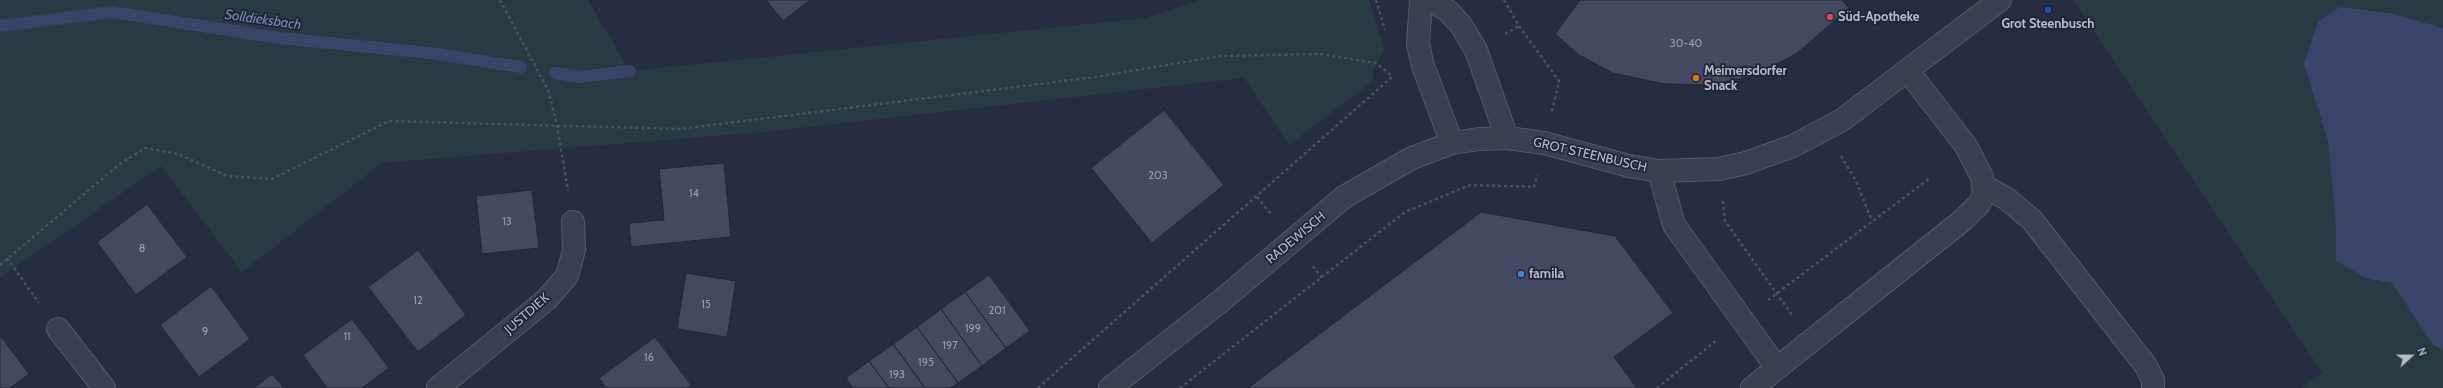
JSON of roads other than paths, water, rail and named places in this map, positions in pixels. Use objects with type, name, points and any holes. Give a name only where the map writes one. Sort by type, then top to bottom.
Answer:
[{"type":"street","points":[[1421,0],[1418,44],[1423,66],[1452,143]]},
{"type":"street","points":[[1431,0],[1448,11],[1461,25],[1476,50],[1507,138]]},
{"type":"street","name":"GROT STEENBUSCH","points":[[1507,138],[1544,143],[1629,166],[1659,171],[1720,169],[1769,156],[1825,130],[1868,102],[2000,0]]},
{"type":"street","points":[[1752,388],[1963,220],[1979,204],[1984,195],[1984,186],[1979,169],[1966,146],[1908,71]]},
{"type":"street","name":"RADEWISCH","points":[[1110,388],[1222,300],[1344,197],[1412,158],[1452,143],[1479,139],[1507,138]]},
{"type":"street","points":[[1659,171],[1674,225],[1777,368]]},
{"type":"street","points":[[1984,186],[2007,199],[2032,220],[2146,366],[2153,380],[2153,388]]},
{"type":"street","name":"JUSTDIEK","points":[[441,387],[546,300],[568,276],[574,250],[573,222]]},
{"type":"street","points":[[58,329],[104,388]]},
{"type":"water","points":[[2340,7],[2394,14],[2443,28],[2443,350],[2433,345],[2392,283],[2365,278],[2336,261],[2336,228],[2328,142],[2304,64],[2318,22]]},
{"type":"waterway","name":"Solldieksbach","points":[[0,26],[112,12],[279,38],[430,53],[521,67]]},
{"type":"waterway","name":"Solldieksbach","points":[[555,73],[581,77],[630,71]]},
{"type":"place","name":"Grot Steenbusch","points":[[2048,10]]},
{"type":"place","name":"Süd-Apotheke","points":[[1830,17]]},
{"type":"place","name":"Meimersdorfer Snack","points":[[1696,78]]},
{"type":"place","name":"famila","points":[[1521,274]]}]
